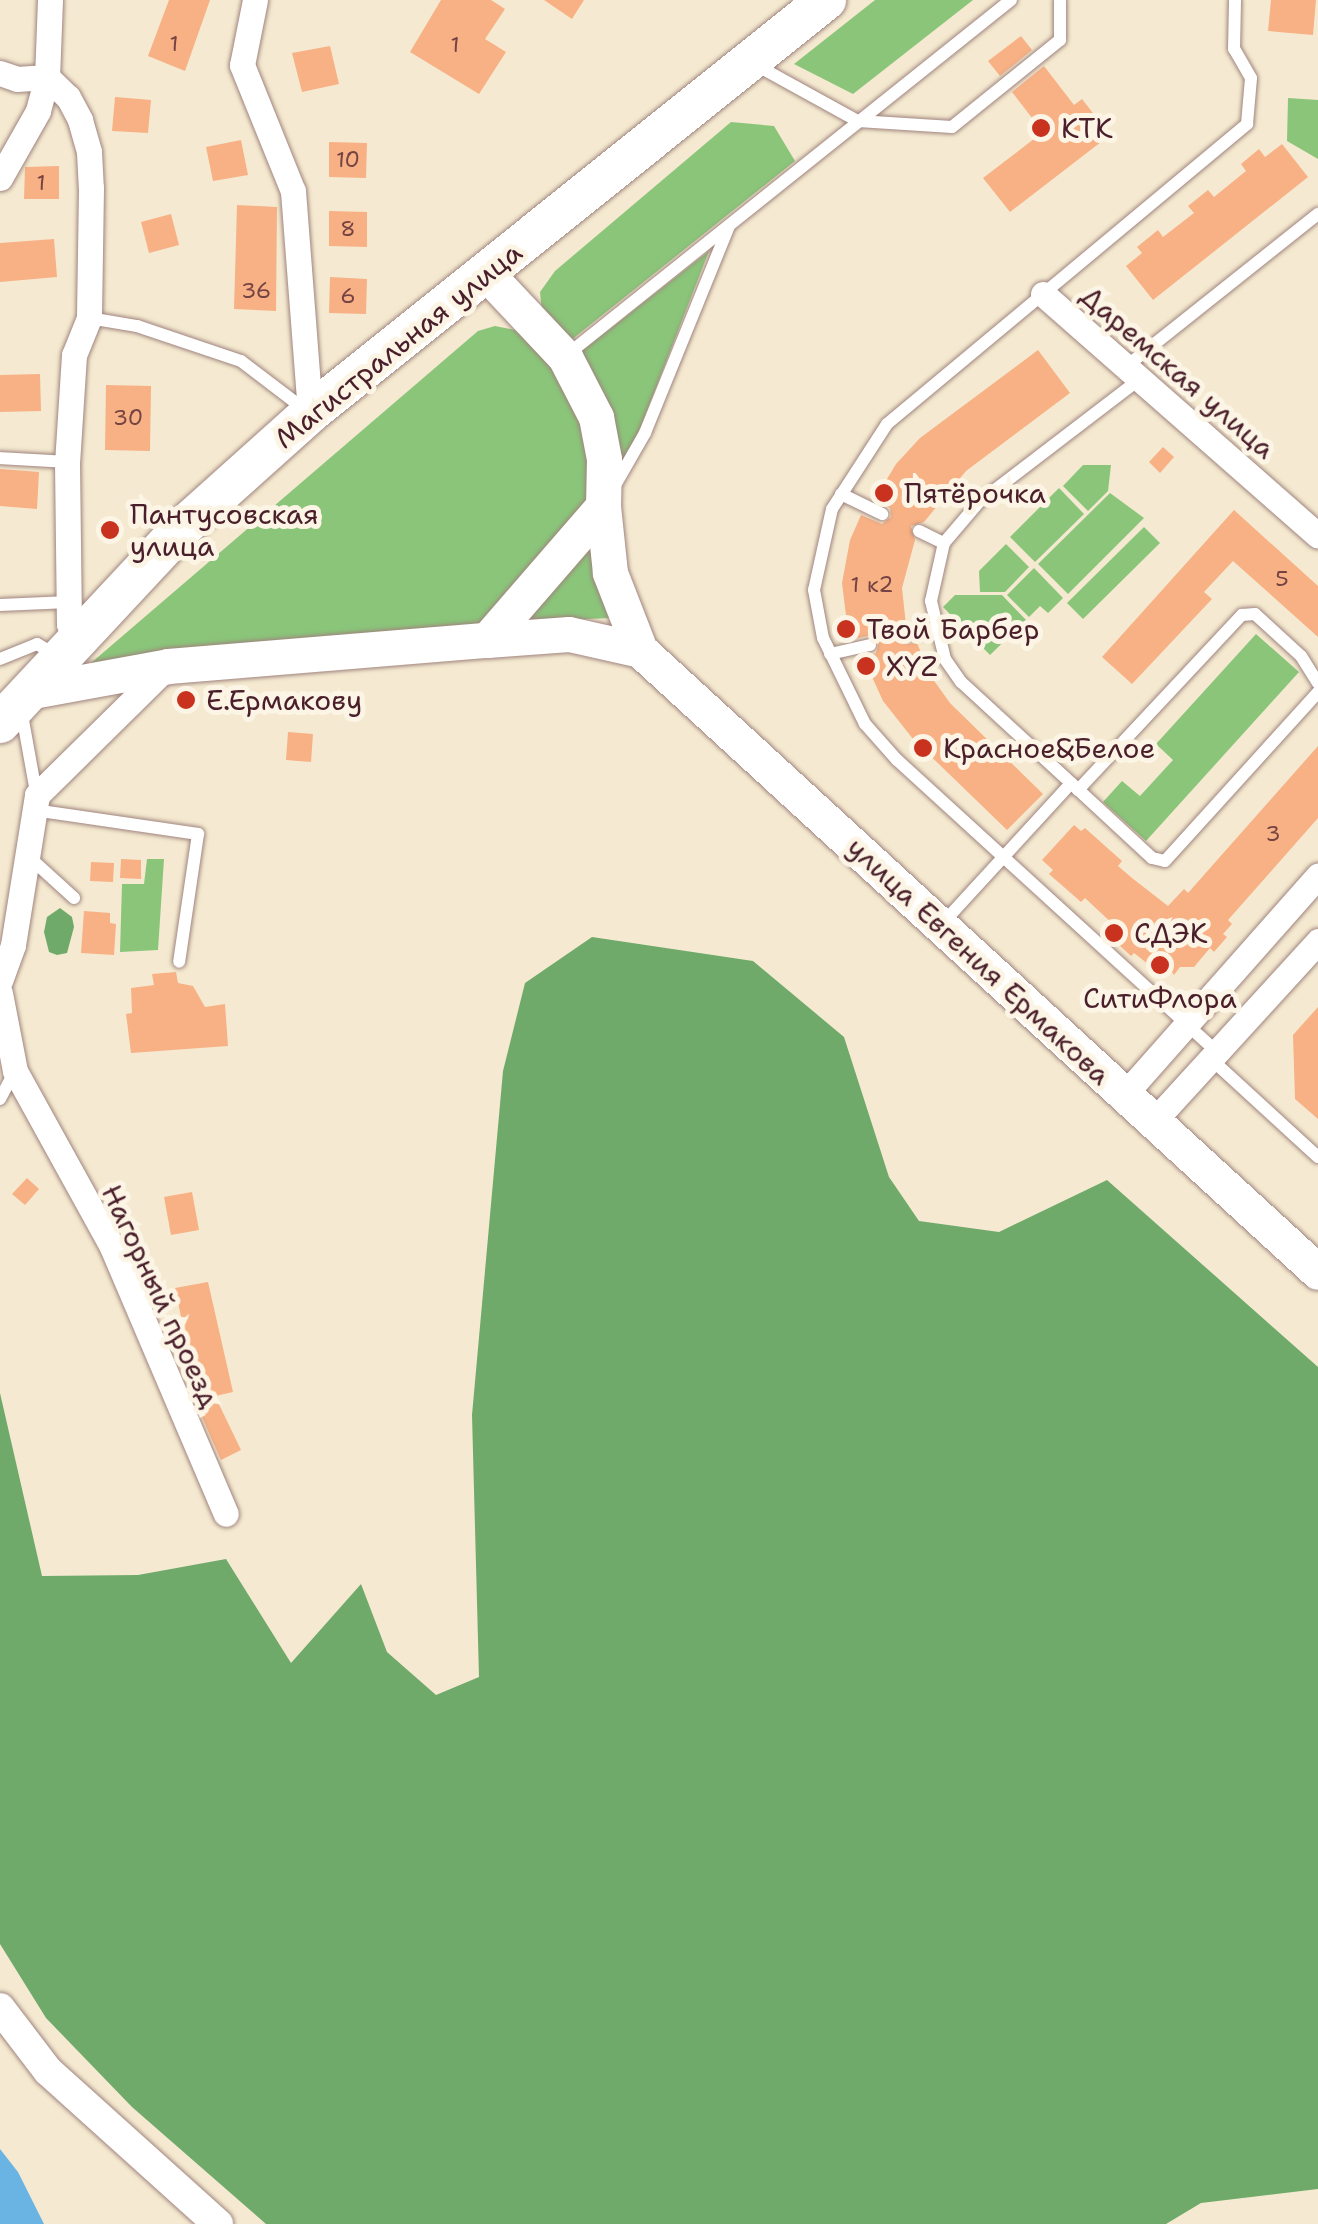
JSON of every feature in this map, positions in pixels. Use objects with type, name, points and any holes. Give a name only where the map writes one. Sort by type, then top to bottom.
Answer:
[{"type":"highway","name":"Магистральная улица","points":[[16,706],[69,633],[310,413],[826,0]]},
{"type":"main road","name":"улица Евгения Ермакова","points":[[485,272],[565,357],[596,417],[604,459],[603,506],[610,573],[640,650],[1318,1272]]},
{"type":"main road","points":[[487,640],[603,506]]},
{"type":"main road","name":"улица Евгения Ермакова","points":[[16,706],[168,666],[570,634],[640,650]]},
{"type":"street","points":[[0,178],[38,112],[48,77],[50,0]]},
{"type":"street","points":[[255,0],[242,66],[294,191],[310,413]]},
{"type":"street","points":[[0,73],[17,78],[48,77],[68,96],[89,152],[89,318],[74,355],[67,462],[69,633]]},
{"type":"street","name":"Даремская улица","points":[[1043,294],[1315,526]]},
{"type":"street","points":[[0,982],[13,945],[35,802],[168,666]]},
{"type":"street","points":[[1124,1095],[1318,876]]},
{"type":"street","points":[[1153,1122],[1315,950]]},
{"type":"street","name":"Нагорный проезд","points":[[0,993],[15,1070],[112,1247],[226,1514]]},
{"type":"street","points":[[0,2008],[48,2071],[218,2224]]},
{"type":"lane","points":[[565,357],[1011,0]]},
{"type":"lane","points":[[750,61],[858,122],[952,127],[1060,40],[1060,0]]},
{"type":"lane","points":[[1235,0],[1234,49],[1251,78],[1247,124],[888,424],[841,494],[820,551],[814,590],[830,654],[866,724],[897,760],[1186,1025],[1318,1157]]},
{"type":"lane","points":[[1318,214],[979,502],[944,543],[934,574],[936,629],[945,659],[961,682],[1152,858],[1165,862],[1318,692]]},
{"type":"lane","points":[[603,506],[645,433],[730,224]]},
{"type":"lane","points":[[89,318],[137,326],[241,361],[310,413]]},
{"type":"lane","points":[[0,458],[67,462]]},
{"type":"lane","points":[[841,494],[882,514]]},
{"type":"lane","points":[[919,532],[944,543]]},
{"type":"lane","points":[[0,606],[69,633]]},
{"type":"lane","points":[[940,926],[1242,615],[1255,614],[1302,656],[1318,683]]},
{"type":"lane","points":[[910,635],[936,629]]},
{"type":"lane","points":[[0,660],[69,633]]},
{"type":"lane","points":[[830,654],[870,645]]},
{"type":"lane","points":[[16,706],[35,802],[198,834],[179,962]]},
{"type":"lane","points":[[28,856],[74,898]]},
{"type":"lane","points":[[0,1099],[15,1070]]},
{"type":"green space","points":[[875,0],[973,0],[853,94],[794,64]]},
{"type":"green space","points":[[1288,98],[1318,100],[1318,159],[1287,141]]},
{"type":"green space","points":[[731,122],[774,126],[795,161],[570,341],[542,311],[540,292],[555,271]]},
{"type":"green space","points":[[709,251],[638,434],[614,475],[573,358]]},
{"type":"green space","points":[[495,326],[515,330],[552,363],[585,421],[594,504],[484,630],[91,663],[478,331]]},
{"type":"green space","points":[[1083,465],[1111,465],[1108,491],[1088,511],[1063,486]]},
{"type":"green space","points":[[1059,488],[1084,514],[1035,562],[1010,537]]},
{"type":"green space","points":[[1110,493],[1144,518],[1068,594],[1038,564]]},
{"type":"green space","points":[[1144,527],[1160,543],[1083,619],[1067,603]]},
{"type":"green space","points":[[593,543],[610,618],[523,622]]},
{"type":"green space","points":[[1006,544],[1029,567],[1005,592],[980,592],[979,571]]},
{"type":"green space","points":[[1034,568],[1063,598],[1048,613],[1040,606],[1029,617],[1007,595]]},
{"type":"green space","points":[[955,595],[1002,595],[1026,620],[990,655],[943,607]]},
{"type":"green space","points":[[1256,634],[1299,672],[1146,841],[1103,802],[1122,781],[1140,796],[1173,760],[1156,744]]},
{"type":"green space","points":[[147,859],[164,859],[158,950],[120,952],[122,884],[144,884]]},
{"type":"green space","points":[[60,908],[72,917],[74,927],[67,953],[57,955],[49,952],[44,932],[47,917]]},
{"type":"green space","points":[[592,937],[753,961],[844,1037],[889,1177],[919,1221],[999,1232],[1107,1180],[1318,1367],[1318,2189],[1201,2203],[1166,2224],[266,2224],[132,2107],[46,2018],[0,1944],[0,1393],[42,1576],[138,1575],[226,1559],[291,1663],[361,1584],[387,1652],[436,1695],[479,1677],[472,1415],[503,1071],[525,983]]},
{"type":"water","points":[[0,2149],[18,2172],[44,2224],[0,2224]]},
{"type":"building","points":[[169,0],[210,0],[185,71],[148,56]]},
{"type":"building","points":[[441,0],[491,0],[505,9],[485,39],[506,52],[479,94],[410,52]]},
{"type":"building","points":[[544,0],[584,0],[572,19]]},
{"type":"building","points":[[1271,0],[1316,0],[1313,35],[1268,31]]},
{"type":"building","points":[[1021,36],[1032,50],[1000,76],[988,61]]},
{"type":"building","points":[[330,46],[339,84],[302,92],[292,53]]},
{"type":"building","points":[[1044,66],[1074,105],[1082,99],[1110,135],[1010,212],[983,178],[1043,132],[1012,92]]},
{"type":"building","points":[[115,97],[151,100],[148,133],[112,131]]},
{"type":"building","points":[[241,140],[248,175],[213,181],[206,147]]},
{"type":"building","points":[[329,142],[367,143],[366,178],[329,177]]},
{"type":"building","points":[[1282,144],[1308,177],[1153,300],[1126,266],[1142,253],[1137,247],[1158,230],[1163,237],[1194,213],[1188,206],[1208,190],[1214,197],[1246,171],[1241,164],[1259,149],[1265,157]]},
{"type":"building","points":[[59,166],[59,199],[24,199],[25,167]]},
{"type":"building","points":[[237,205],[277,207],[276,311],[234,309]]},
{"type":"building","points":[[329,211],[367,212],[367,247],[329,246]]},
{"type":"building","points":[[171,214],[179,245],[149,253],[141,222]]},
{"type":"building","points":[[54,239],[57,277],[0,282],[0,243]]},
{"type":"building","points":[[330,277],[367,279],[366,314],[329,313]]},
{"type":"building","points":[[1038,350],[1070,393],[966,471],[924,522],[911,526],[915,540],[902,588],[906,625],[899,633],[905,644],[917,643],[930,675],[950,703],[1043,794],[1007,830],[913,739],[883,701],[863,657],[876,653],[879,642],[872,635],[849,640],[842,583],[850,540],[861,515],[882,524],[891,517],[890,508],[875,499],[896,464],[920,438]]},
{"type":"building","points":[[40,374],[41,411],[0,412],[0,375]]},
{"type":"building","points":[[106,385],[151,386],[150,451],[105,450]]},
{"type":"building","points":[[1163,447],[1174,457],[1160,473],[1149,462]]},
{"type":"building","points":[[0,469],[39,472],[37,509],[0,506]]},
{"type":"building","points":[[1234,510],[1318,586],[1318,637],[1233,561],[1204,592],[1212,599],[1132,684],[1102,657]]},
{"type":"building","points":[[288,732],[313,734],[311,762],[286,760]]},
{"type":"building","points":[[1318,746],[1318,818],[1228,920],[1232,924],[1223,934],[1227,937],[1214,952],[1210,948],[1194,967],[1180,967],[1174,975],[1169,968],[1153,968],[1134,953],[1131,956],[1118,944],[1122,940],[1112,931],[1116,927],[1085,898],[1081,902],[1049,874],[1053,870],[1042,860],[1074,825],[1081,831],[1085,828],[1122,861],[1118,866],[1168,906],[1184,889],[1188,893]]},
{"type":"building","points":[[121,859],[141,860],[141,879],[120,878]]},
{"type":"building","points":[[91,862],[114,863],[113,882],[90,881]]},
{"type":"building","points":[[84,911],[110,913],[110,923],[116,924],[114,955],[81,953]]},
{"type":"building","points":[[176,972],[178,983],[193,986],[205,1007],[225,1004],[228,1046],[131,1053],[126,1014],[132,1013],[131,988],[154,985],[152,974]]},
{"type":"building","points":[[1318,1007],[1318,1119],[1295,1099],[1293,1035]]},
{"type":"building","points":[[27,1178],[39,1189],[25,1205],[12,1194]]},
{"type":"building","points":[[192,1192],[199,1230],[171,1235],[164,1197]]},
{"type":"building","points":[[208,1282],[233,1392],[215,1396],[241,1450],[221,1460],[202,1417],[175,1288]]},
{"type":"place","name":"КТК","points":[[1041,128]]},
{"type":"place","name":"Пятёрочка","points":[[884,493]]},
{"type":"place","name":"Пантусовская улица","points":[[110,530]]},
{"type":"place","name":"Твой Барбер","points":[[846,629]]},
{"type":"place","name":"XYZ","points":[[866,666]]},
{"type":"place","name":"Е.Ермакову","points":[[186,700]]},
{"type":"place","name":"Красное&Белое","points":[[923,748]]},
{"type":"place","name":"СДЭК","points":[[1114,933]]},
{"type":"place","name":"СитиФлора","points":[[1160,965]]}]
